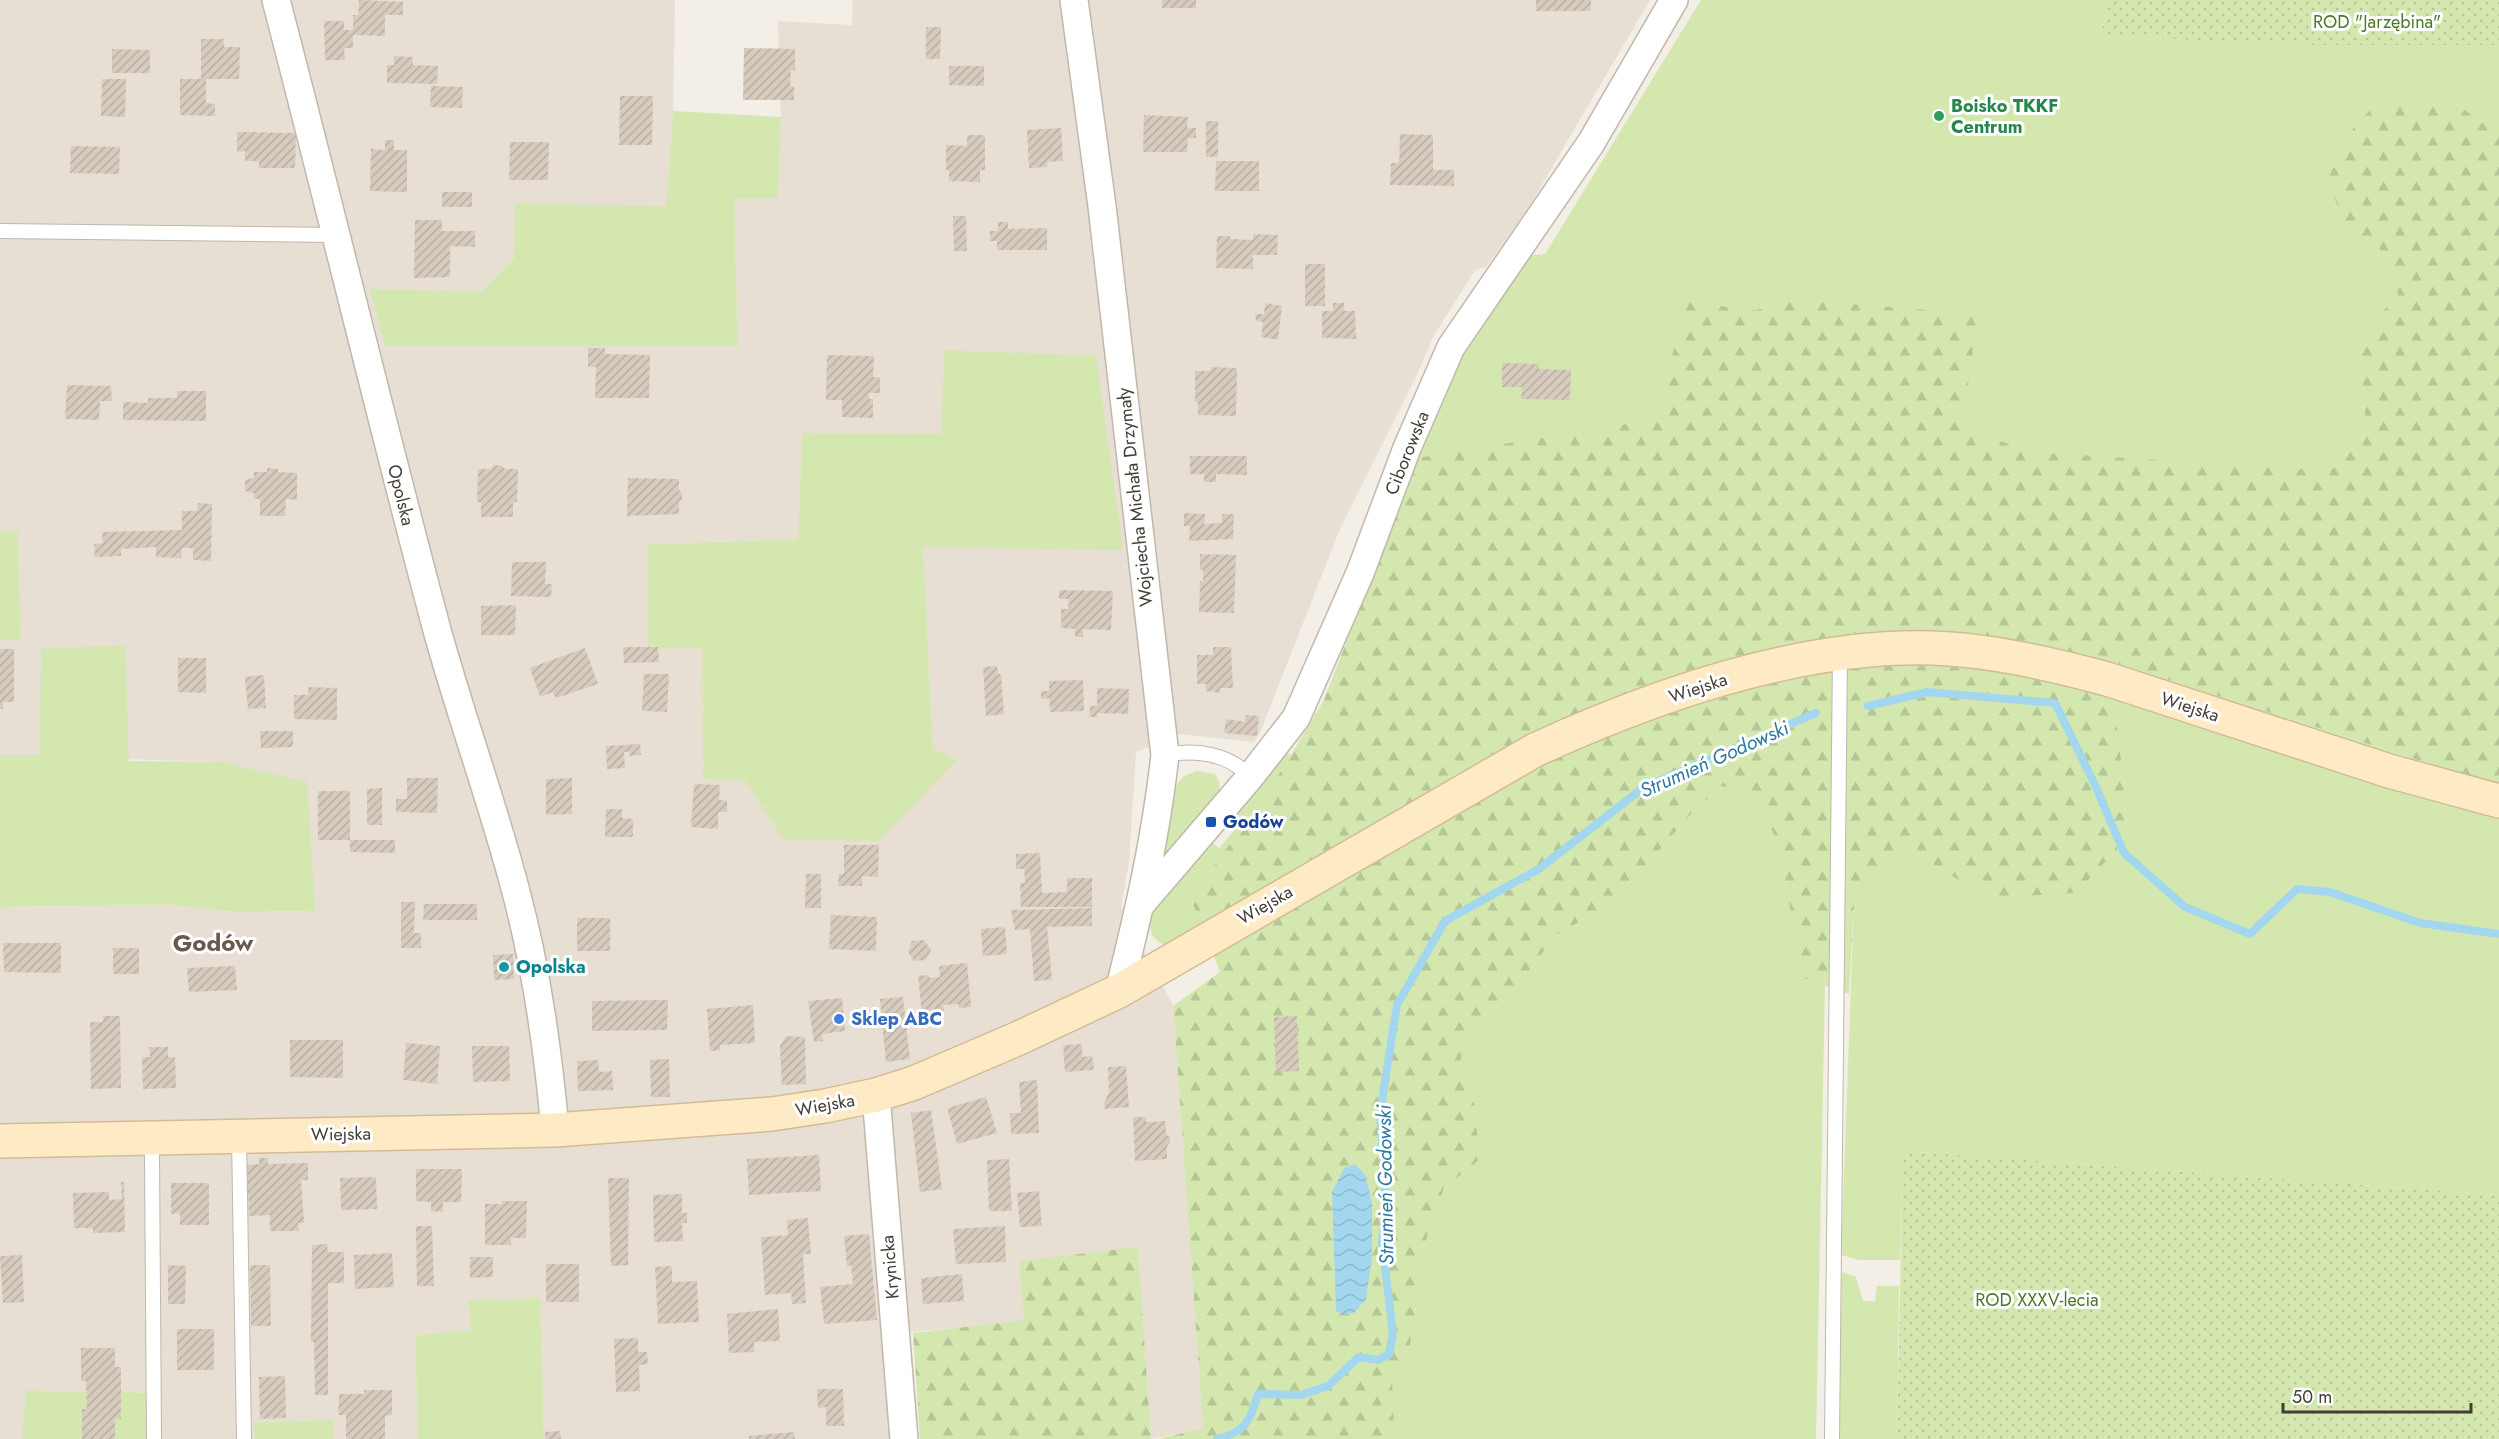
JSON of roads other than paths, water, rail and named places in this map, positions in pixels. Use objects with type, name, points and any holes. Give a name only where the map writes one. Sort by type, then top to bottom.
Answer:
[{"type":"street","name":"Opolska","points":[[276,0],[447,665],[487,787],[516,890],[541,1016],[555,1130]]},
{"type":"street","name":"Wojciecha Michała Drzymały","points":[[1074,0],[1102,206],[1165,755],[1160,805],[1142,903],[1119,991]]},
{"type":"street","name":"Ciborowska","points":[[1142,903],[1250,777],[1296,718],[1359,573],[1407,448],[1451,347],[1591,143],[1674,0]]},
{"type":"street","name":"Wiejska","points":[[0,1141],[555,1130],[772,1114],[876,1095],[914,1083],[1119,991],[1535,750],[1585,727],[1726,679],[1793,662],[1840,654],[1933,648],[2061,667],[2118,683],[2389,771],[2499,801]]},
{"type":"street","name":"Krynicka","points":[[876,1095],[904,1439]]},
{"type":"lane","points":[[0,231],[336,235]]},
{"type":"lane","points":[[1832,1439],[1840,654]]},
{"type":"lane","points":[[1165,755],[1182,752],[1197,753],[1228,760],[1241,767],[1250,777]]},
{"type":"lane","points":[[239,1136],[244,1439]]},
{"type":"lane","points":[[150,1138],[154,1439]]},
{"type":"water","points":[[1355,1164],[1366,1176],[1372,1203],[1372,1256],[1366,1299],[1354,1313],[1343,1314],[1336,1311],[1332,1192],[1344,1168]]},
{"type":"waterway","name":"Strumień Godowski","points":[[1868,706],[1927,692],[2055,703],[2095,785],[2124,853],[2185,907],[2250,934],[2297,889],[2330,892],[2420,923],[2499,934]]},
{"type":"waterway","name":"Strumień Godowski","points":[[1217,1439],[1234,1433],[1245,1424],[1253,1411],[1258,1394],[1301,1395],[1328,1386],[1359,1357],[1378,1360],[1389,1354],[1393,1334],[1382,1242],[1386,1198],[1380,1113],[1397,1005],[1445,921],[1539,869],[1643,788],[1816,713]]},
{"type":"place","name":"Boisko TKKF Centrum","points":[[1939,116]]},
{"type":"place","name":"Godów","points":[[1211,822]]},
{"type":"place","name":"Opolska","points":[[504,967]]},
{"type":"place","name":"Sklep ABC","points":[[839,1019]]},
{"type":"district","name":"Godów","points":[[213,943]]},
{"type":"park label","name":"ROD \"Jarzębina\"","points":[[2377,22]]},
{"type":"park label","name":"ROD XXXV-lecia","points":[[2037,1300]]}]
